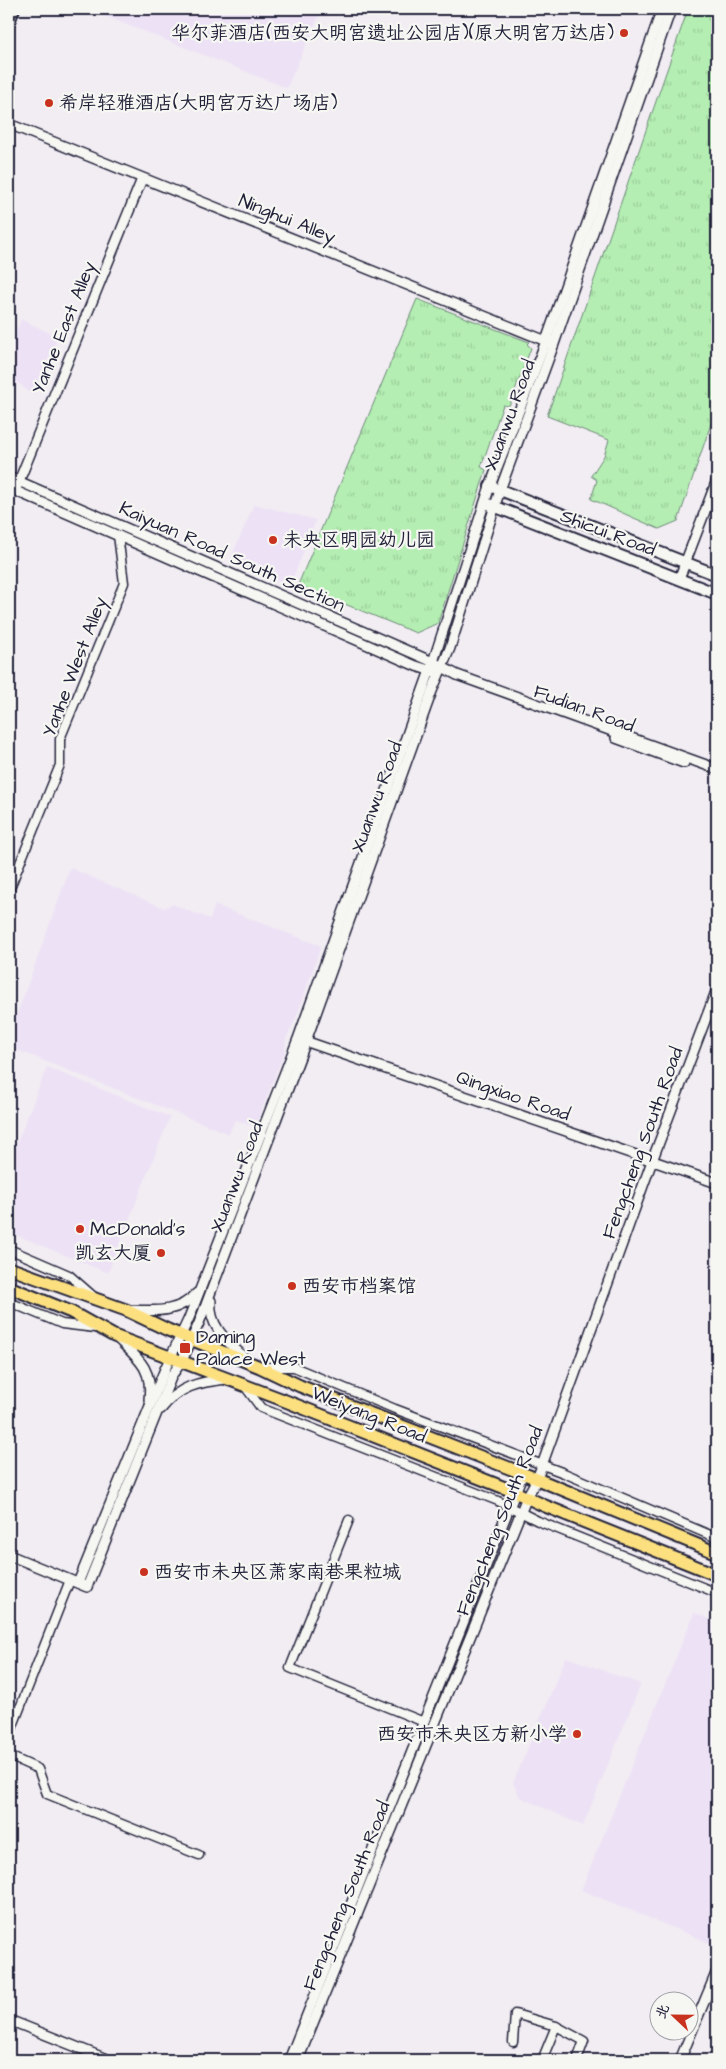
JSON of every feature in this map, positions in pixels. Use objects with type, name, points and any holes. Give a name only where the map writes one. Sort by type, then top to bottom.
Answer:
[{"type":"main road","points":[[9,22],[14,9]]},
{"type":"main road","name":"Shicui Road","points":[[495,488],[717,575]]},
{"type":"main road","name":"Shicui Road","points":[[490,505],[717,594]]},
{"type":"main road","name":"Weiyang Road","points":[[9,1268],[126,1310],[300,1386],[537,1479],[717,1553]]},
{"type":"main road","name":"Weiyang Road","points":[[9,1287],[71,1312],[114,1336],[230,1379],[515,1492],[545,1506],[717,1575]]},
{"type":"street","name":"Xuanwu Road","points":[[550,342],[662,9]]},
{"type":"street","name":"Xuanwu Road","points":[[78,1583],[150,1416],[170,1357],[187,1338],[215,1280],[302,1040],[440,670],[450,648],[495,488],[671,9]]},
{"type":"street","name":"Ninghui Alley","points":[[9,124],[550,342]]},
{"type":"street","name":"Yanhe East Alley","points":[[12,489],[19,481],[142,179]]},
{"type":"street","name":"Kaiyuan Road South Section","points":[[9,477],[433,662],[440,670]]},
{"type":"street","points":[[679,579],[717,480]]},
{"type":"street","name":"Kaiyuan Road South Section","points":[[12,489],[429,671],[440,670]]},
{"type":"street","name":"Xuanwu Road","points":[[150,1416],[172,1375],[182,1361],[203,1282],[302,1040],[429,671],[490,505]]},
{"type":"street","name":"Yanhe West Alley","points":[[9,890],[60,765],[60,739],[124,583],[118,535]]},
{"type":"street","name":"Fudian Road","points":[[440,670],[717,769]]},
{"type":"street","name":"Fudian Road","points":[[440,670],[717,775]]},
{"type":"street","name":"Fengcheng South Road","points":[[298,2060],[527,1497],[543,1465],[652,1161],[717,989]]},
{"type":"street","name":"Qingxiao Road","points":[[302,1040],[717,1183]]},
{"type":"street","points":[[9,1249],[69,1275],[96,1299]]},
{"type":"street","points":[[215,1280],[210,1308],[212,1317],[224,1339],[255,1365],[294,1367],[395,1409],[543,1465],[717,1538]]},
{"type":"street","points":[[126,1310],[162,1311],[181,1306],[196,1294],[203,1282]]},
{"type":"street","points":[[9,1302],[62,1324],[98,1328]]},
{"type":"street","points":[[114,1336],[145,1367],[150,1391],[150,1416]]},
{"type":"street","points":[[150,1416],[182,1389],[198,1383],[230,1379]]},
{"type":"street","points":[[242,1384],[262,1408],[717,1593]]},
{"type":"street","name":"Fengcheng South Road","points":[[289,2060],[523,1474]]},
{"type":"street","points":[[349,1520],[290,1668],[424,1722]]},
{"type":"street","points":[[9,1555],[78,1583],[9,1736]]},
{"type":"street","points":[[9,1756],[38,1769],[47,1794],[199,1855]]},
{"type":"street","points":[[680,2060],[717,1971]]},
{"type":"street","points":[[513,2042],[515,2014],[556,2026],[584,2041],[578,2060]]},
{"type":"street","points":[[9,2020],[109,2060]]},
{"type":"street","points":[[542,2060],[556,2026]]},
{"type":"shaded area","points":[[87,9],[322,9],[287,88]]},
{"type":"shaded area","points":[[21,319],[58,337],[33,395],[9,376],[9,348]]},
{"type":"shaded area","name":"未央区明园幼儿园","points":[[254,504],[316,520],[290,586],[230,560]]},
{"type":"shaded area","points":[[70,868],[164,908],[172,904],[210,919],[215,905],[321,946],[297,1016],[286,1039],[285,1051],[255,1127],[235,1120],[229,1134],[9,1047],[9,1036]]},
{"type":"shaded area","points":[[47,1067],[170,1117],[108,1273],[9,1232],[9,1163]]},
{"type":"shaded area","points":[[694,1613],[717,1622],[717,1946],[581,1890]]},
{"type":"shaded area","name":"西安市未央区方新小学","points":[[566,1657],[641,1684],[583,1826],[520,1797],[513,1783]]},
{"type":"green space","points":[[688,9],[717,9],[717,406],[678,521],[659,529],[591,499],[597,480],[591,476],[604,456],[609,440],[547,416]]},
{"type":"green space","points":[[417,299],[529,342],[527,344],[531,348],[509,406],[503,405],[481,467],[486,470],[438,623],[416,633],[298,585]]},
{"type":"place","name":"华尔菲酒店(西安大明宫遗址公园店)(原大明宫万达店)","points":[[624,33]]},
{"type":"place","name":"希岸轻雅酒店(大明宫万达广场店)","points":[[49,103]]},
{"type":"place","name":"未央区明园幼儿园","points":[[273,540]]},
{"type":"place","name":"McDonald's","points":[[80,1229]]},
{"type":"place","name":"凯玄大厦","points":[[161,1253]]},
{"type":"place","name":"西安市档案馆","points":[[292,1286]]},
{"type":"place","name":"Daming Palace West","points":[[185,1348]]},
{"type":"place","name":"西安市未央区萧家南巷果粒城","points":[[144,1572]]},
{"type":"place","name":"西安市未央区方新小学","points":[[577,1734]]}]
